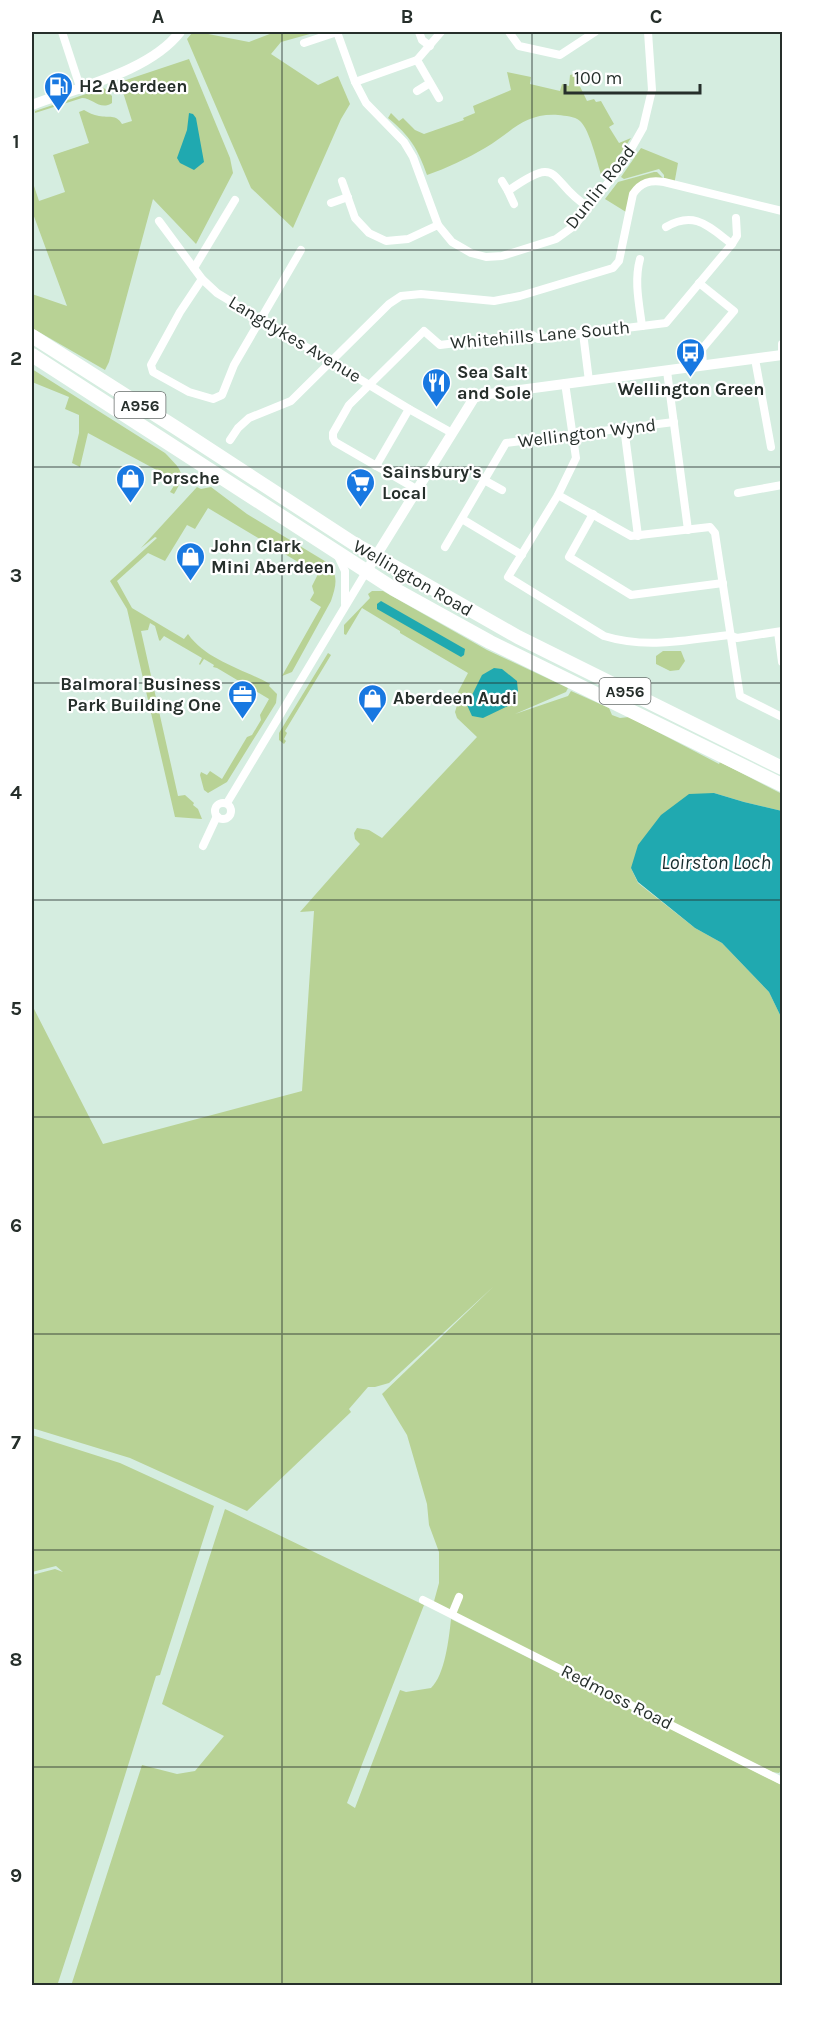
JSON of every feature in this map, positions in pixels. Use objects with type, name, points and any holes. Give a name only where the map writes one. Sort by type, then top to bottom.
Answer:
[{"type":"main road","name":"Wellington Road","points":[[32,336],[344,538],[518,637],[783,768]]},
{"type":"main road","name":"Wellington Road","points":[[32,356],[366,572],[490,642],[783,785]]},
{"type":"street","points":[[62,32],[80,87]]},
{"type":"street","points":[[32,105],[117,74],[151,58],[180,32]]},
{"type":"street","name":"Dunlin Road","points":[[304,43],[337,32],[355,82],[366,103],[404,142],[413,157],[438,225],[452,243],[471,254],[486,257],[502,256],[556,239],[574,226],[622,165],[643,128],[652,90],[648,32]]},
{"type":"street","points":[[419,32],[422,40],[430,46]]},
{"type":"street","points":[[355,82],[417,60],[441,32]]},
{"type":"street","points":[[509,32],[519,46],[560,55],[595,32]]},
{"type":"street","points":[[417,60],[439,98]]},
{"type":"street","points":[[417,91],[430,83]]},
{"type":"street","points":[[508,191],[527,178],[540,172],[546,172],[560,179],[570,194],[588,207]]},
{"type":"street","points":[[342,181],[355,218],[369,234],[386,241],[408,239],[438,225]]},
{"type":"street","points":[[502,181],[514,204]]},
{"type":"street","points":[[230,440],[249,418],[291,401],[389,304],[401,296],[421,294],[494,301],[520,296],[613,268],[619,261],[633,194],[645,183],[664,182],[783,211]]},
{"type":"street","points":[[331,203],[348,197]]},
{"type":"street","points":[[194,268],[235,200]]},
{"type":"street","points":[[703,366],[702,349],[734,311],[699,283],[737,236],[736,218]]},
{"type":"street","name":"Langdykes Avenue","points":[[159,220],[202,279],[217,293],[452,433]]},
{"type":"street","points":[[666,227],[676,221],[695,220],[704,223],[732,244]]},
{"type":"street","points":[[202,279],[180,312],[151,365],[153,372],[158,376],[189,392],[213,399],[222,395],[234,365],[301,250]]},
{"type":"street","points":[[640,259],[636,272],[642,326]]},
{"type":"street","name":"Whitehills Lane South","points":[[369,384],[424,331],[440,345],[531,334],[538,339],[666,323],[699,283]]},
{"type":"street","points":[[583,333],[589,381]]},
{"type":"street","points":[[203,846],[217,816],[224,819],[230,815],[231,808],[227,803],[345,605],[474,398],[482,394],[782,355],[783,344]]},
{"type":"street","points":[[755,359],[771,447]]},
{"type":"street","points":[[667,371],[688,530]]},
{"type":"street","points":[[565,383],[576,458],[558,495],[508,577],[604,636],[620,641],[653,644],[729,635],[736,638],[780,631],[783,662]]},
{"type":"street","points":[[369,384],[349,405],[333,433],[333,438],[335,442],[418,490]]},
{"type":"street","points":[[376,466],[409,409]]},
{"type":"street","name":"Wellington Wynd","points":[[484,480],[506,443],[674,422]]},
{"type":"street","points":[[624,427],[639,536]]},
{"type":"street","points":[[445,547],[484,480],[502,490]]},
{"type":"street","points":[[738,493],[783,485]]},
{"type":"street","points":[[558,495],[631,536],[710,527],[715,532],[740,696],[783,717]]},
{"type":"street","points":[[593,514],[569,557],[630,595],[723,583]]},
{"type":"street","points":[[462,519],[522,555]]},
{"type":"street","points":[[334,551],[345,571],[345,605]]},
{"type":"street","points":[[452,1614],[459,1597]]},
{"type":"street","name":"Redmoss Road","points":[[423,1600],[783,1781]]},
{"type":"green space","points":[[198,32],[249,42],[275,32],[317,32],[281,42],[271,54],[318,85],[338,76],[350,104],[341,119],[293,228],[251,188],[187,39],[192,33]]},
{"type":"green space","points":[[189,59],[230,158],[233,173],[196,244],[153,199],[105,370],[32,328],[32,294],[67,306],[32,211],[32,180],[39,201],[65,192],[53,155],[89,143],[79,112],[84,110],[97,116],[115,118],[122,124],[132,121],[122,89],[123,81]]},
{"type":"green space","points":[[507,72],[531,77],[530,84],[560,91],[562,84],[569,86],[570,75],[574,74],[587,101],[594,99],[596,102],[601,101],[614,124],[609,127],[619,143],[631,138],[604,178],[584,125],[570,116],[558,115],[546,115],[527,120],[478,152],[427,175],[412,144],[388,118],[391,113],[399,121],[403,118],[415,130],[424,134],[464,120],[463,118],[475,113],[473,106],[511,90]]},
{"type":"green space","points":[[104,88],[112,96],[112,103],[108,105],[100,105],[82,98],[35,113],[35,111]]},
{"type":"green space","points":[[641,148],[678,163],[674,185],[664,182],[664,175],[659,169],[624,179],[621,177]]},
{"type":"green space","points":[[654,172],[663,178],[643,181],[626,212],[605,199],[618,182]]},
{"type":"green space","points":[[32,369],[165,453],[178,467],[181,476],[181,481],[174,494],[170,492],[177,481],[88,433],[80,467],[72,463],[79,433],[79,415],[65,409],[69,397],[32,382]]},
{"type":"green space","points":[[197,487],[201,489],[211,487],[247,514],[328,563],[334,572],[336,581],[331,601],[292,672],[282,676],[321,607],[310,600],[314,593],[312,586],[318,574],[208,508],[195,529],[187,525],[165,561],[148,553],[117,581],[132,608],[184,639],[188,634],[205,651],[270,684],[269,686],[277,694],[276,703],[227,782],[208,793],[204,790],[201,772],[207,775],[210,771],[222,779],[247,737],[252,735],[261,720],[260,715],[269,699],[213,667],[214,665],[204,659],[200,665],[202,658],[164,636],[160,641],[155,626],[150,623],[148,630],[141,631],[178,796],[185,795],[194,803],[202,819],[175,817],[127,609],[110,581],[157,538],[155,537],[141,548]]},
{"type":"green space","points":[[372,591],[383,591],[487,650],[568,688],[566,692],[515,714],[568,696],[571,691],[609,708],[612,715],[620,718],[629,717],[782,794],[782,811],[714,793],[631,868],[638,883],[695,928],[722,943],[769,992],[782,1019],[782,1769],[779,1773],[772,1772],[433,1605],[439,1583],[439,1552],[429,1525],[427,1504],[407,1435],[382,1394],[494,1286],[389,1383],[368,1387],[349,1409],[351,1412],[247,1511],[130,1458],[32,1428],[32,1005],[103,1144],[302,1091],[314,911],[300,912],[360,844],[355,839],[354,833],[357,828],[369,830],[382,838],[477,737],[457,718],[455,712],[458,692],[468,673],[362,608],[346,635],[344,634],[344,625],[370,598],[368,594]]},
{"type":"green space","points":[[663,651],[681,651],[685,661],[679,670],[670,671],[656,664],[656,656]]},
{"type":"green space","points":[[328,653],[331,655],[285,731],[287,733],[284,744],[279,740],[279,733]]},
{"type":"green space","points":[[32,1435],[120,1463],[214,1506],[160,1675],[156,1676],[57,1986],[32,1985],[32,1575],[55,1569],[63,1572],[56,1566],[32,1572]]},
{"type":"green space","points":[[225,1509],[424,1605],[347,1803],[355,1808],[400,1690],[406,1692],[431,1688],[436,1682],[445,1656],[451,1619],[782,1785],[782,1985],[71,1986],[142,1765],[177,1774],[195,1771],[224,1736],[162,1704]]},
{"type":"water","points":[[189,113],[196,118],[204,162],[194,170],[180,163],[177,158],[187,130]]},
{"type":"water","points":[[381,601],[465,649],[464,655],[461,657],[377,609],[377,604]]},
{"type":"water","points":[[494,668],[502,669],[517,681],[518,692],[514,703],[483,718],[472,716],[467,705],[482,675]]},
{"type":"water","name":"Loirston Loch","points":[[714,793],[782,811],[782,1019],[769,992],[722,943],[695,928],[638,882],[631,868],[638,845],[661,815],[689,794]]},
{"type":"place","name":"H2 Aberdeen","points":[[58,112]]},
{"type":"place","name":"Wellington Green","points":[[691,378]]},
{"type":"place","name":"Sea Salt and Sole","points":[[436,408]]},
{"type":"place","name":"Porsche","points":[[131,504]]},
{"type":"place","name":"Sainsbury's Local","points":[[361,508]]},
{"type":"place","name":"John Clark Mini Aberdeen","points":[[190,582]]},
{"type":"place","name":"Balmoral Business Park Building One","points":[[242,720]]},
{"type":"place","name":"Aberdeen Audi","points":[[372,724]]}]
